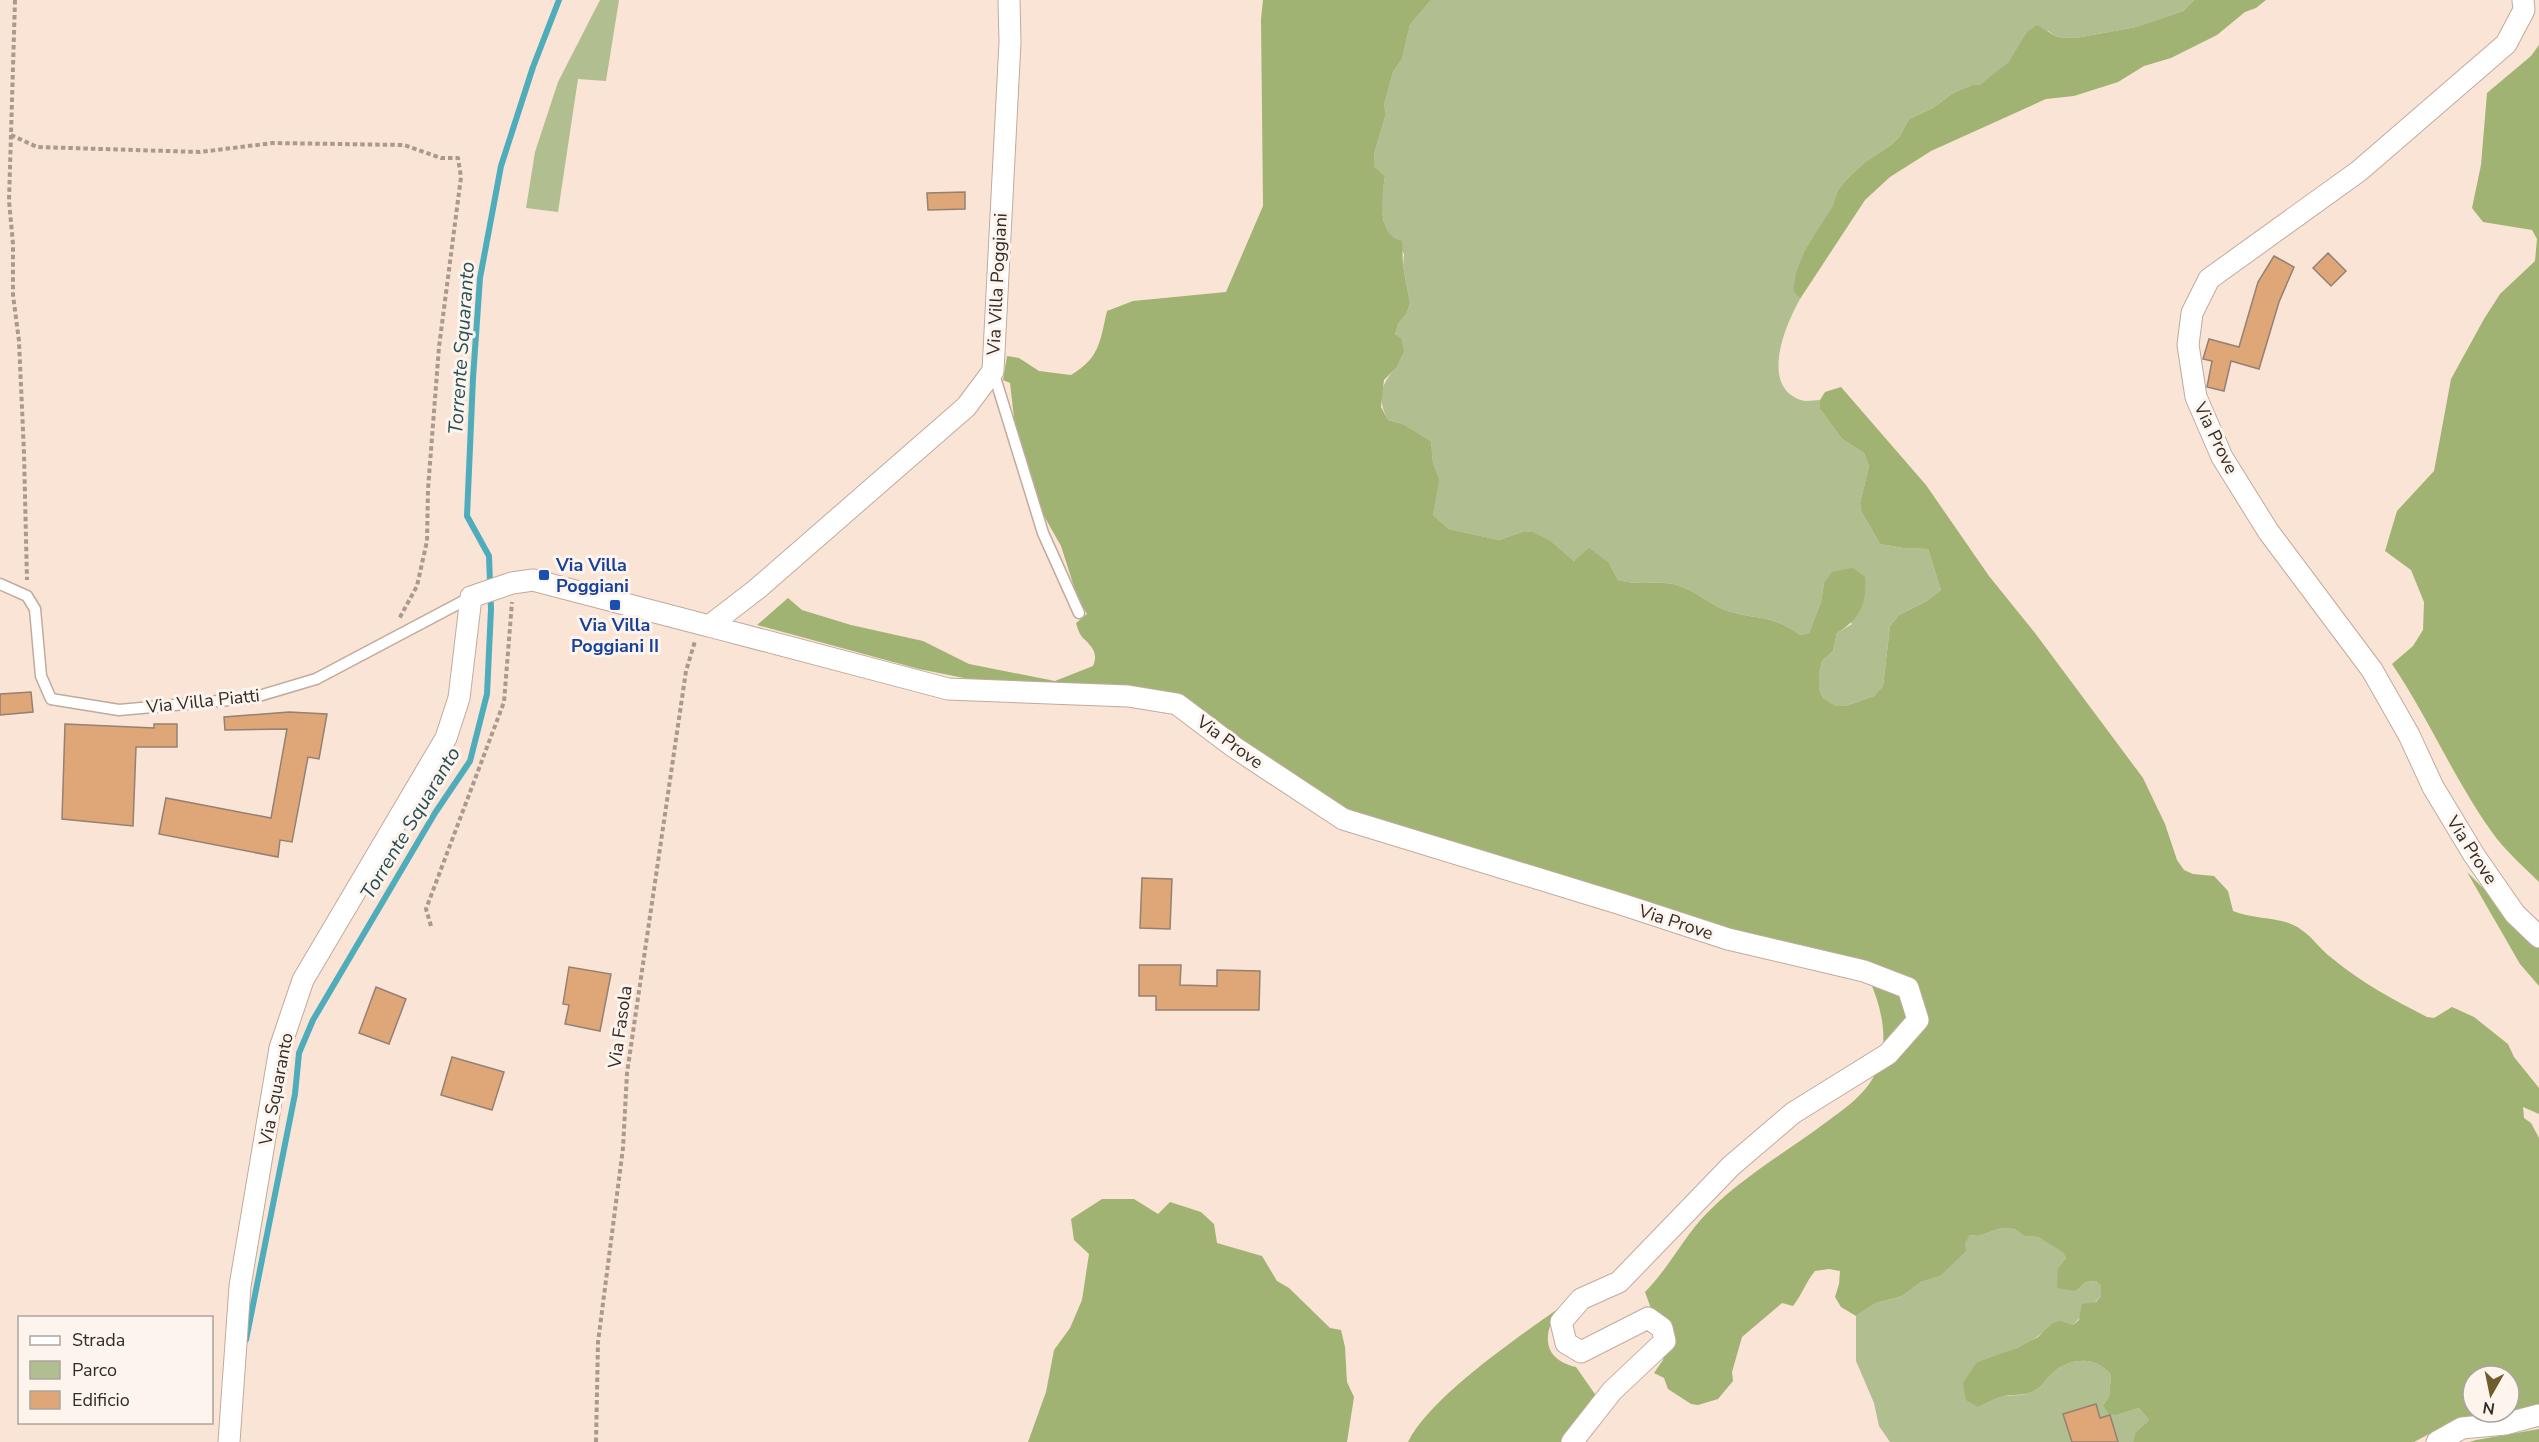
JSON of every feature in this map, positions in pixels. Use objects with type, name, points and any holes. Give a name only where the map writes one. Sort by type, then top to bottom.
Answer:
[{"type":"street","name":"Via Villa Poggiani","points":[[709,626],[757,589],[966,407],[993,371],[1010,42],[1009,0]]},
{"type":"street","name":"Via Prove","points":[[2523,0],[2524,10],[2506,44],[2359,171],[2209,279],[2192,313],[2188,345],[2196,397],[2222,457],[2268,531],[2372,670],[2409,735],[2433,787],[2474,855],[2515,914],[2539,937]]},
{"type":"street","points":[[471,597],[512,583],[533,580],[709,626]]},
{"type":"street","name":"Via Squaranto","points":[[229,1442],[240,1286],[280,1048],[303,980],[446,738],[459,698],[471,597]]},
{"type":"street","name":"Via Prove","points":[[709,626],[948,689],[1128,696],[1178,704],[1234,747],[1343,819],[1728,939],[1864,971],[1908,988],[1918,1020],[1888,1054],[1793,1113],[1731,1166],[1619,1282],[1581,1299],[1561,1322],[1566,1343],[1581,1352],[1648,1318],[1662,1328],[1665,1341],[1612,1391],[1572,1442]]},
{"type":"street","points":[[2437,1442],[2462,1428],[2505,1424],[2539,1415]]},
{"type":"lane","points":[[993,371],[1043,533],[1079,613]]},
{"type":"lane","points":[[0,584],[27,596]]},
{"type":"lane","name":"Via Villa Piatti","points":[[27,596],[35,609],[40,676],[51,699],[119,710],[252,698],[316,679],[471,597]]},
{"type":"path","points":[[15,0],[9,201],[13,244],[13,295],[19,341],[27,596]]},
{"type":"path","points":[[11,135],[37,147],[200,152],[273,143],[404,145],[441,158],[458,158],[461,177],[439,347],[428,489],[427,541],[417,586],[398,621]]},
{"type":"path","points":[[430,926],[426,909],[504,702],[512,583]]},
{"type":"path","name":"Via Fasola","points":[[596,1442],[598,1342],[623,1148],[627,1074],[686,670],[693,644],[700,632],[709,626]]},
{"type":"green space","points":[[600,0],[619,0],[606,81],[578,79],[558,212],[526,208],[535,152],[558,82]]},
{"type":"green space","points":[[1263,0],[1431,0],[1410,25],[1402,59],[1393,72],[1384,105],[1386,114],[1374,154],[1374,166],[1385,176],[1382,204],[1384,224],[1394,238],[1402,241],[1403,266],[1410,303],[1407,313],[1398,324],[1395,335],[1401,338],[1404,351],[1396,368],[1384,380],[1381,407],[1388,420],[1403,424],[1431,441],[1433,463],[1439,480],[1433,515],[1449,529],[1499,540],[1522,532],[1532,532],[1551,541],[1574,561],[1589,548],[1609,563],[1618,580],[1677,585],[1724,610],[1774,621],[1800,635],[1809,633],[1821,602],[1824,583],[1832,572],[1853,568],[1865,577],[1863,603],[1851,622],[1837,633],[1833,651],[1822,661],[1819,674],[1819,689],[1823,698],[1836,706],[1846,706],[1874,696],[1883,686],[1890,626],[1899,615],[1927,601],[1941,590],[1928,549],[1880,544],[1861,511],[1860,503],[1869,466],[1864,453],[1842,439],[1820,409],[1820,400],[1825,392],[1841,387],[1926,485],[1989,576],[2035,633],[2143,778],[2165,824],[2177,860],[2184,870],[2193,874],[2214,876],[2228,891],[2233,911],[2297,927],[2344,968],[2427,1017],[2434,1018],[2452,1007],[2474,1017],[2508,1044],[2514,1057],[2539,1088],[2539,1114],[2523,1107],[2524,1118],[2531,1123],[2539,1138],[2539,1407],[2521,1410],[2521,1364],[2461,1364],[2461,1421],[2444,1426],[2414,1442],[2133,1442],[2135,1433],[2149,1420],[2139,1408],[2117,1415],[2109,1414],[2103,1405],[2109,1397],[2111,1375],[2092,1362],[2078,1361],[2056,1370],[2032,1392],[2007,1395],[1978,1407],[1966,1400],[1963,1383],[1977,1362],[2017,1348],[2038,1337],[2051,1324],[2059,1321],[2073,1325],[2079,1320],[2082,1304],[2096,1302],[2101,1296],[2101,1286],[2096,1281],[2086,1282],[2076,1291],[2057,1288],[2058,1268],[2066,1258],[2063,1252],[2038,1237],[2024,1236],[2015,1229],[2002,1228],[1978,1236],[1970,1235],[1965,1243],[1966,1251],[1940,1276],[1921,1282],[1902,1296],[1876,1303],[1856,1316],[1841,1307],[1835,1297],[1840,1271],[1829,1269],[1815,1271],[1793,1306],[1782,1303],[1742,1337],[1732,1372],[1733,1381],[1718,1399],[1698,1405],[1691,1404],[1668,1389],[1664,1378],[1654,1373],[1663,1360],[1665,1347],[1645,1292],[1662,1273],[1699,1221],[1720,1200],[1842,1111],[1871,1081],[1883,1049],[1883,1025],[1878,1002],[1869,979],[1329,817],[1173,699],[984,682],[919,669],[757,625],[788,598],[802,610],[851,625],[923,641],[969,664],[1055,681],[1093,666],[1095,653],[1081,635],[1076,623],[1087,614],[1077,596],[1061,546],[1039,507],[1018,453],[1010,383],[1003,380],[1007,356],[1019,358],[1039,371],[1071,375],[1088,362],[1097,348],[1107,311],[1133,301],[1226,292],[1263,206],[1261,19]]},
{"type":"green space","points":[[1431,0],[2194,0],[2183,11],[2136,27],[2076,38],[2057,37],[2048,31],[2026,33],[2010,62],[1979,85],[1972,85],[1953,93],[1933,108],[1909,119],[1900,136],[1891,145],[1864,163],[1846,180],[1838,190],[1834,206],[1806,248],[1793,291],[1800,299],[1788,323],[1780,354],[1781,382],[1788,393],[1801,400],[1820,400],[1820,409],[1842,439],[1864,453],[1869,466],[1860,503],[1861,511],[1880,544],[1928,549],[1941,590],[1927,601],[1899,615],[1890,626],[1883,686],[1874,696],[1846,706],[1836,706],[1823,698],[1819,689],[1822,661],[1833,651],[1837,633],[1852,624],[1824,583],[1821,602],[1809,633],[1800,635],[1774,621],[1724,610],[1677,585],[1618,580],[1609,563],[1582,556],[1574,561],[1551,541],[1522,532],[1499,540],[1449,529],[1433,515],[1438,480],[1433,463],[1431,441],[1403,424],[1388,420],[1382,406],[1382,392],[1386,380],[1396,368],[1395,335],[1398,324],[1407,313],[1410,303],[1403,266],[1404,254],[1395,240],[1385,231],[1381,203],[1385,176],[1374,166],[1374,154],[1386,114],[1384,105],[1393,72],[1402,59],[1410,25]]},
{"type":"green space","points":[[2194,0],[2266,0],[2256,8],[2245,12],[2217,35],[2171,58],[2144,66],[2118,82],[2074,96],[2046,99],[1931,151],[1890,177],[1865,200],[1800,299],[1793,291],[1796,273],[1806,248],[1833,206],[1838,190],[1846,180],[1864,163],[1891,145],[1900,136],[1909,119],[1933,108],[1953,93],[1972,85],[1979,85],[2009,62],[2026,33],[2037,25],[2057,37],[2076,38],[2136,27],[2183,11]]},
{"type":"green space","points":[[2539,45],[2539,882],[2502,845],[2482,818],[2392,664],[2413,646],[2423,630],[2424,602],[2411,570],[2385,551],[2397,511],[2434,471],[2451,379],[2500,294],[2535,261],[2537,239],[2532,230],[2483,222],[2472,208],[2481,165],[2487,93],[2531,56]]},
{"type":"green space","points":[[2467,872],[2539,948],[2539,986],[2520,964]]},
{"type":"green space","points":[[1102,1199],[1134,1199],[1158,1214],[1170,1202],[1201,1212],[1214,1224],[1217,1243],[1262,1256],[1277,1281],[1289,1288],[1330,1328],[1341,1330],[1345,1347],[1347,1382],[1354,1397],[1347,1442],[1028,1442],[1046,1392],[1054,1350],[1070,1328],[1082,1300],[1089,1254],[1074,1240],[1071,1219]]},
{"type":"green space","points":[[2002,1228],[2015,1229],[2024,1236],[2038,1237],[2063,1251],[2066,1258],[2058,1268],[2059,1280],[2076,1291],[2086,1282],[2096,1281],[2101,1286],[2101,1296],[2073,1325],[2051,1324],[2044,1332],[2027,1343],[1977,1362],[1978,1407],[2004,1396],[2032,1392],[2063,1366],[2078,1361],[2092,1362],[2111,1375],[2109,1397],[2103,1405],[2117,1415],[2139,1408],[2149,1420],[2135,1433],[2133,1442],[1890,1442],[1879,1426],[1874,1403],[1856,1361],[1856,1316],[1876,1303],[1902,1296],[1921,1282],[1940,1276],[1970,1235],[1978,1236]]},
{"type":"green space","points":[[1559,1308],[1553,1318],[1548,1336],[1551,1352],[1565,1363],[1576,1367],[1597,1397],[1562,1442],[1408,1442],[1435,1406],[1454,1388]]},
{"type":"green space","points":[[2539,1429],[2539,1442],[2469,1442],[2476,1440]]},
{"type":"building","points":[[965,192],[965,209],[928,210],[927,193]]},
{"type":"building","points":[[2328,253],[2346,271],[2331,286],[2313,268]]},
{"type":"building","points":[[2274,256],[2294,267],[2279,302],[2259,369],[2231,361],[2224,391],[2207,387],[2212,361],[2203,359],[2209,339],[2239,347],[2258,282]]},
{"type":"building","points":[[31,692],[33,712],[0,715],[0,694]]},
{"type":"building","points":[[289,712],[327,714],[319,759],[308,757],[292,842],[280,840],[278,857],[159,834],[166,798],[271,818],[287,729],[225,730],[224,717]]},
{"type":"building","points":[[65,724],[154,728],[154,724],[177,724],[177,747],[136,747],[133,826],[62,819]]},
{"type":"building","points":[[1142,878],[1172,879],[1170,929],[1140,928]]},
{"type":"building","points":[[1139,965],[1181,965],[1180,985],[1217,986],[1217,970],[1260,971],[1259,1010],[1156,1010],[1156,996],[1139,996]]},
{"type":"building","points":[[569,967],[611,974],[600,1031],[565,1024],[569,1005],[563,1004]]},
{"type":"building","points":[[376,987],[406,999],[389,1044],[359,1033]]},
{"type":"building","points":[[452,1057],[504,1072],[492,1110],[441,1095]]},
{"type":"building","points":[[2096,1404],[2100,1418],[2110,1415],[2118,1442],[2072,1442],[2063,1414]]},
{"type":"waterway","name":"Torrente Squaranto","points":[[246,1340],[295,1094],[299,1053],[313,1020],[435,813],[470,761],[487,694],[491,609],[489,556],[467,516],[480,278],[501,166],[533,67],[559,0]]},
{"type":"place","name":"Via Villa Poggiani","points":[[544,575]]},
{"type":"place","name":"Via Villa Poggiani II","points":[[615,605]]}]
